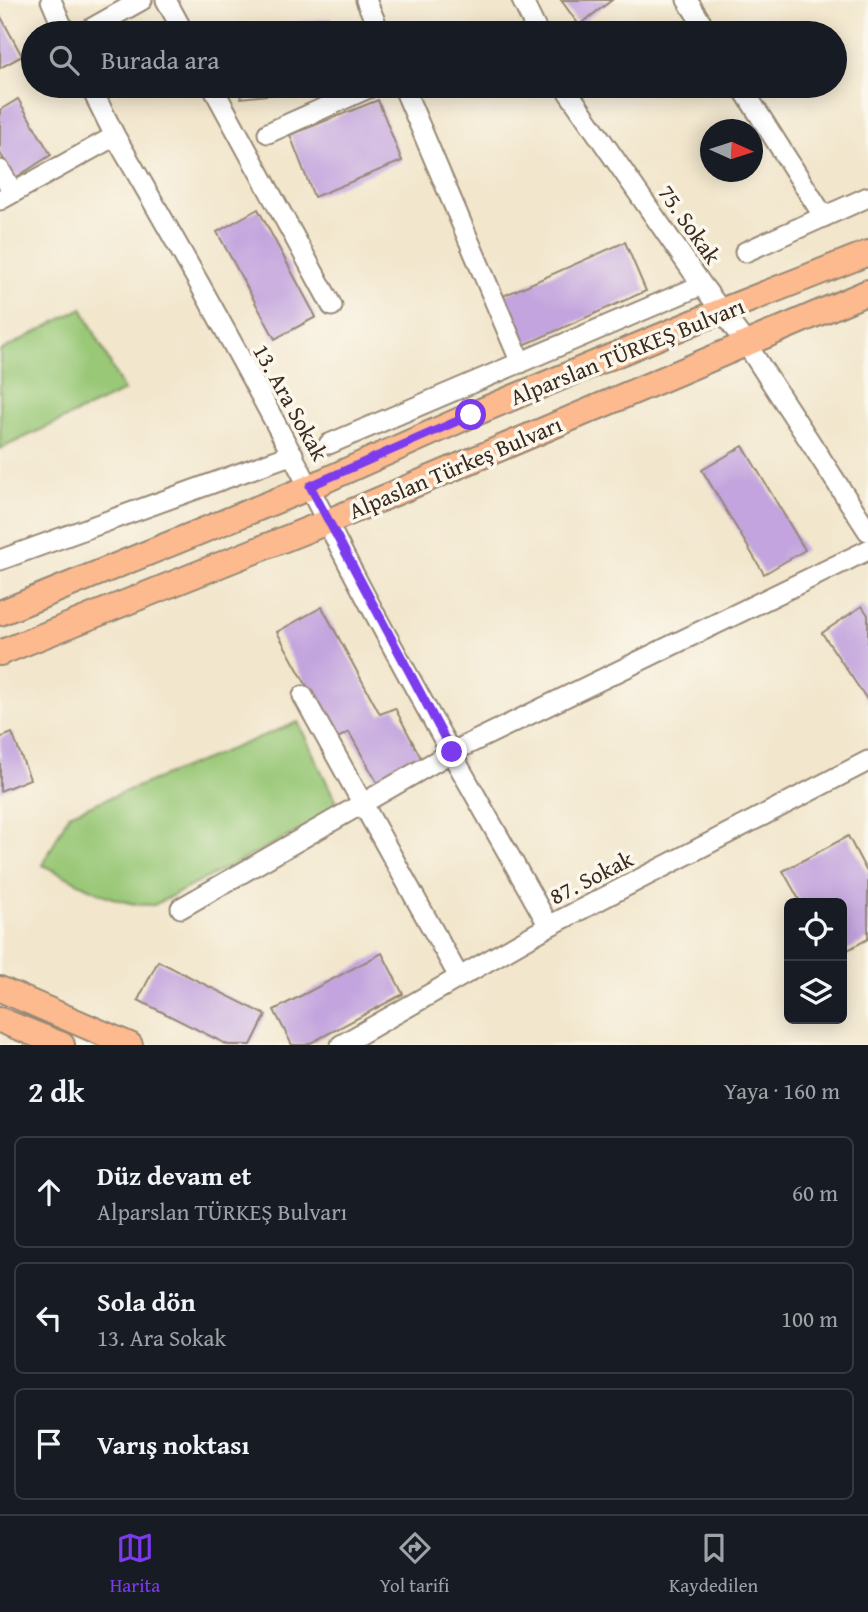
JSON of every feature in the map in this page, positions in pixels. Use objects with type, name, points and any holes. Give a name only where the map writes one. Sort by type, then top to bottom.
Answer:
[{"type":"main road","name":"Alparslan TÜRKEŞ Bulvarı","points":[[0,613],[310,486],[471,415],[868,253]]},
{"type":"main road","name":"Alpaslan Türkeş Bulvarı","points":[[0,653],[327,522],[868,292]]},
{"type":"main road","points":[[0,989],[130,1045]]},
{"type":"main road","points":[[0,1020],[62,1045]]},
{"type":"street","points":[[51,0],[60,21]]},
{"type":"street","points":[[104,21],[142,0]]},
{"type":"street","points":[[166,0],[177,21]]},
{"type":"street","points":[[366,0],[375,21]]},
{"type":"street","points":[[522,0],[532,21]]},
{"type":"street","points":[[687,0],[700,21]]},
{"type":"street","name":"13. Ara Sokak","points":[[96,98],[549,926]]},
{"type":"street","points":[[219,98],[332,306]]},
{"type":"street","points":[[268,133],[346,98]]},
{"type":"street","points":[[408,98],[521,363]]},
{"type":"street","name":"75. Sokak","points":[[572,98],[721,312],[747,345],[868,531]]},
{"type":"street","points":[[749,98],[824,217]]},
{"type":"street","points":[[0,170],[7,196],[115,136]]},
{"type":"street","points":[[745,252],[868,197]]},
{"type":"street","points":[[329,444],[702,285]]},
{"type":"street","points":[[0,560],[293,454]]},
{"type":"street","points":[[181,908],[452,752],[868,550]]},
{"type":"street","points":[[303,696],[459,977]]},
{"type":"street","name":"87. Sokak","points":[[341,1045],[549,926],[868,761]]},
{"type":"green space","points":[[82,308],[124,391],[0,449],[0,351]]},
{"type":"green space","points":[[298,722],[340,810],[154,905],[139,905],[111,897],[43,865],[69,814]]},
{"type":"building","points":[[561,0],[612,0],[584,21],[576,21]]},
{"type":"building","points":[[0,15],[21,57],[0,68]]},
{"type":"building","points":[[332,18],[332,21],[307,21]]},
{"type":"building","points":[[18,99],[51,155],[15,178],[0,153],[0,110]]},
{"type":"building","points":[[378,100],[402,161],[314,197],[290,135]]},
{"type":"building","points":[[258,209],[316,317],[275,339],[217,232]]},
{"type":"building","points":[[625,242],[646,291],[524,345],[503,296]]},
{"type":"building","points":[[743,446],[805,550],[764,574],[702,470]]},
{"type":"building","points":[[862,606],[868,615],[868,701],[822,633]]},
{"type":"building","points":[[322,607],[380,714],[395,708],[423,762],[379,786],[349,732],[336,739],[277,632]]},
{"type":"building","points":[[12,733],[30,779],[0,791],[0,738]]},
{"type":"building","points":[[848,836],[868,874],[868,939],[847,950],[847,898],[798,898],[783,871]]},
{"type":"building","points":[[382,953],[403,994],[307,1045],[292,1045],[274,1010]]},
{"type":"building","points":[[158,961],[266,1015],[251,1045],[228,1045],[138,1000]]},
{"type":"route","points":[[452,752],[310,486],[471,415]]}]
